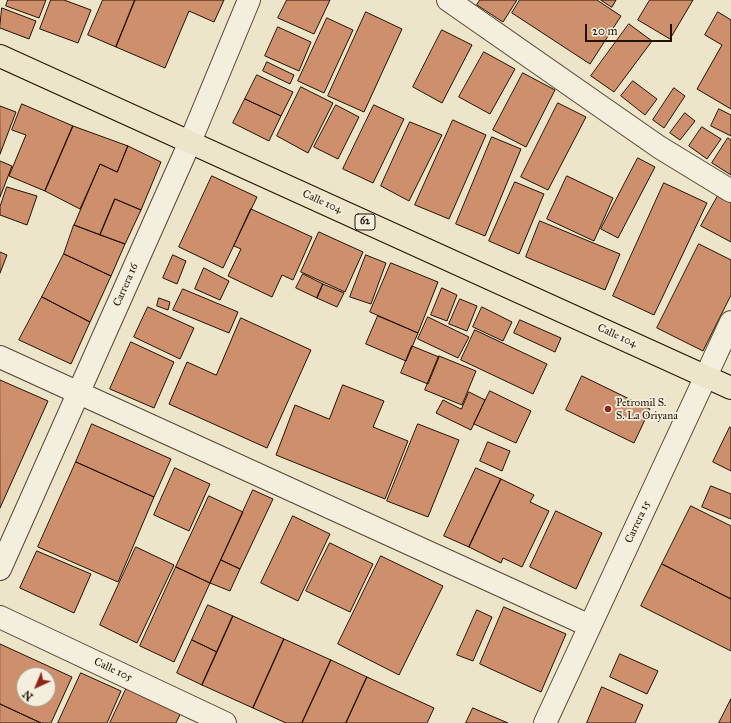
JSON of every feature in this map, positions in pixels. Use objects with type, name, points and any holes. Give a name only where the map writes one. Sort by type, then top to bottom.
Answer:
[{"type":"main road","name":"Calle 104","points":[[0,56],[731,388]]},
{"type":"street","name":"Carrera 16","points":[[0,569],[190,142],[248,0]]},
{"type":"street","points":[[448,0],[659,147],[731,191]]},
{"type":"street","name":"Carrera 15","points":[[545,723],[731,322]]},
{"type":"street","points":[[0,357],[590,626]]},
{"type":"street","name":"Calle 105","points":[[0,617],[225,723]]},
{"type":"building","points":[[8,0],[46,0],[39,18],[6,6]]},
{"type":"building","points":[[51,0],[64,0],[91,10],[78,43],[40,29]]},
{"type":"building","points":[[103,0],[135,0],[116,47],[88,35]]},
{"type":"building","points":[[135,0],[224,0],[214,22],[189,11],[165,68],[116,47]]},
{"type":"building","points":[[287,0],[330,0],[314,34],[278,18]]},
{"type":"building","points":[[480,0],[517,0],[503,22],[477,5]]},
{"type":"building","points":[[520,0],[597,0],[621,16],[590,64],[512,13]]},
{"type":"building","points":[[601,0],[616,0],[612,7]]},
{"type":"building","points":[[650,0],[693,0],[670,39],[638,20]]},
{"type":"building","points":[[2,8],[36,21],[29,39],[0,28]]},
{"type":"building","points":[[366,12],[402,29],[364,112],[328,96]]},
{"type":"building","points":[[718,12],[731,20],[731,109],[697,89],[722,45],[705,35]]},
{"type":"building","points":[[327,18],[353,30],[324,93],[298,81]]},
{"type":"building","points":[[629,24],[652,41],[614,92],[591,76]]},
{"type":"building","points":[[278,27],[311,42],[299,71],[265,56]]},
{"type":"building","points":[[442,30],[472,45],[442,103],[413,87]]},
{"type":"building","points":[[484,52],[515,69],[490,114],[459,97]]},
{"type":"building","points":[[267,62],[294,75],[290,84],[263,71]]},
{"type":"building","points":[[523,73],[555,90],[526,147],[493,130]]},
{"type":"building","points":[[257,75],[293,92],[281,116],[245,99]]},
{"type":"building","points":[[633,81],[657,99],[645,115],[621,96]]},
{"type":"building","points":[[301,87],[333,103],[308,153],[277,136]]},
{"type":"building","points":[[674,88],[685,96],[664,128],[653,120]]},
{"type":"building","points":[[245,99],[281,116],[269,141],[233,123]]},
{"type":"building","points":[[558,103],[586,117],[548,190],[521,177]]},
{"type":"building","points":[[22,104],[73,126],[45,191],[9,176],[26,135],[12,130]]},
{"type":"building","points":[[336,105],[359,117],[338,159],[314,147]]},
{"type":"building","points":[[374,105],[404,119],[373,183],[343,169]]},
{"type":"building","points":[[0,106],[16,112],[0,154]]},
{"type":"building","points":[[719,109],[731,115],[731,136],[711,126]]},
{"type":"building","points":[[685,113],[695,121],[680,140],[670,133]]},
{"type":"building","points":[[453,120],[486,135],[449,219],[415,205]]},
{"type":"building","points":[[410,122],[442,135],[409,201],[381,186]]},
{"type":"building","points":[[73,126],[128,146],[117,172],[100,164],[80,209],[45,191]]},
{"type":"building","points":[[702,127],[721,139],[707,159],[689,146]]},
{"type":"building","points":[[492,137],[521,149],[485,236],[456,224]]},
{"type":"building","points":[[728,138],[731,140],[731,175],[712,163]]},
{"type":"building","points":[[128,146],[161,162],[141,210],[115,199],[100,235],[74,225],[100,164],[117,172]]},
{"type":"building","points":[[638,158],[655,167],[618,238],[601,229]]},
{"type":"building","points":[[0,161],[12,166],[0,197]]},
{"type":"building","points":[[212,176],[257,197],[223,268],[179,247]]},
{"type":"building","points":[[567,176],[613,198],[594,241],[547,219]]},
{"type":"building","points":[[515,182],[544,194],[519,254],[489,241]]},
{"type":"building","points":[[664,183],[707,203],[654,315],[613,296]]},
{"type":"building","points":[[7,187],[37,196],[27,225],[0,215],[0,207]]},
{"type":"building","points":[[719,194],[731,201],[731,242],[701,226]]},
{"type":"building","points":[[115,199],[141,210],[125,244],[100,235]]},
{"type":"building","points":[[251,209],[312,237],[293,280],[282,275],[272,297],[228,276],[241,249],[234,246]]},
{"type":"building","points":[[540,221],[620,254],[605,290],[526,257]]},
{"type":"building","points":[[74,225],[125,244],[111,276],[64,254]]},
{"type":"building","points":[[319,232],[363,252],[345,292],[301,272]]},
{"type":"building","points":[[699,244],[731,260],[731,295],[703,351],[657,328]]},
{"type":"building","points":[[0,252],[7,255],[0,273]]},
{"type":"building","points":[[64,254],[111,276],[90,322],[42,297]]},
{"type":"building","points":[[173,255],[186,261],[177,284],[163,278]]},
{"type":"building","points":[[366,255],[386,263],[371,304],[350,297]]},
{"type":"building","points":[[391,263],[438,282],[418,333],[370,312]]},
{"type":"building","points":[[204,268],[229,281],[220,300],[195,289]]},
{"type":"building","points":[[303,274],[323,284],[317,298],[296,288]]},
{"type":"building","points":[[323,284],[344,293],[337,307],[317,298]]},
{"type":"building","points":[[442,288],[457,295],[447,321],[431,315]]},
{"type":"building","points":[[183,289],[238,312],[229,333],[173,310]]},
{"type":"building","points":[[42,297],[90,322],[71,364],[19,340]]},
{"type":"building","points":[[159,298],[170,302],[168,310],[157,306]]},
{"type":"building","points":[[460,299],[477,306],[467,331],[449,324]]},
{"type":"building","points":[[148,307],[194,328],[180,359],[134,337]]},
{"type":"building","points":[[482,307],[512,322],[503,341],[473,327]]},
{"type":"building","points":[[378,316],[418,333],[406,361],[366,344]]},
{"type":"building","points":[[428,317],[469,337],[458,358],[418,339]]},
{"type":"building","points":[[241,318],[311,350],[267,448],[169,404],[187,362],[216,375]]},
{"type":"building","points":[[520,320],[561,338],[555,352],[514,333]]},
{"type":"building","points":[[475,330],[547,364],[533,394],[461,360]]},
{"type":"building","points":[[131,342],[174,362],[154,408],[110,389]]},
{"type":"building","points":[[412,346],[439,357],[428,384],[401,373]]},
{"type":"building","points":[[439,356],[476,371],[462,405],[425,390]]},
{"type":"building","name":"Petromil S. S. La Oriyana","points":[[582,376],[650,409],[634,443],[566,410]]},
{"type":"building","points":[[0,380],[48,401],[0,508]]},
{"type":"building","points":[[343,385],[384,401],[373,427],[408,441],[385,499],[276,455],[295,405],[329,419]]},
{"type":"building","points":[[490,391],[531,411],[516,443],[474,424]]},
{"type":"building","points":[[469,392],[485,400],[471,430],[436,413],[443,400],[461,409]]},
{"type":"building","points":[[92,424],[171,459],[154,497],[76,462]]},
{"type":"building","points":[[418,424],[459,440],[428,517],[387,501]]},
{"type":"building","points":[[730,427],[731,428],[731,471],[713,462]]},
{"type":"building","points":[[488,442],[510,451],[502,471],[480,461]]},
{"type":"building","points":[[76,462],[154,497],[118,582],[38,547]]},
{"type":"building","points":[[175,468],[210,484],[189,531],[154,515]]},
{"type":"building","points":[[476,468],[501,479],[469,547],[444,536]]},
{"type":"building","points":[[501,479],[534,495],[530,502],[549,511],[522,567],[503,558],[501,563],[469,547]]},
{"type":"building","points":[[711,486],[731,494],[731,519],[702,507]]},
{"type":"building","points":[[253,490],[273,499],[240,569],[221,560]]},
{"type":"building","points":[[209,496],[243,512],[210,583],[176,567]]},
{"type":"building","points":[[691,506],[731,526],[731,599],[662,564]]},
{"type":"building","points":[[556,511],[602,533],[576,589],[530,567]]},
{"type":"building","points":[[293,516],[330,534],[298,601],[261,583]]},
{"type":"building","points":[[330,543],[373,564],[350,612],[306,591]]},
{"type":"building","points":[[136,547],[174,565],[137,643],[100,625]]},
{"type":"building","points":[[37,551],[91,574],[74,613],[20,588]]},
{"type":"building","points":[[381,556],[443,586],[399,675],[338,644]]},
{"type":"building","points":[[221,560],[240,569],[230,591],[210,583]]},
{"type":"building","points":[[662,564],[731,599],[731,651],[641,606]]},
{"type":"building","points":[[176,567],[210,583],[174,662],[140,646]]},
{"type":"building","points":[[208,605],[233,616],[217,652],[192,640]]},
{"type":"building","points":[[504,607],[566,634],[541,692],[480,664]]},
{"type":"building","points":[[477,610],[492,617],[473,661],[457,655]]},
{"type":"building","points":[[233,616],[284,639],[253,708],[202,685]]},
{"type":"building","points":[[284,639],[331,660],[302,723],[286,723],[253,708]]},
{"type":"building","points":[[192,640],[217,652],[202,685],[177,673]]},
{"type":"building","points":[[0,644],[50,667],[16,667],[16,707],[56,707],[56,670],[72,677],[51,723],[41,723],[0,704]]},
{"type":"building","points":[[620,654],[658,671],[647,694],[610,677]]},
{"type":"building","points":[[331,660],[367,677],[346,723],[302,723]]},
{"type":"building","points":[[81,673],[121,691],[107,723],[58,723]]},
{"type":"building","points":[[367,677],[434,708],[427,723],[346,723]]},
{"type":"building","points":[[129,683],[183,708],[176,723],[110,723]]},
{"type":"building","points":[[602,687],[643,705],[635,723],[587,723]]},
{"type":"building","points":[[731,699],[731,723],[719,723]]},
{"type":"building","points":[[0,704],[41,723],[0,723]]},
{"type":"building","points":[[473,708],[508,723],[466,723]]},
{"type":"place","name":"Petromil S. S. La Oriyana","points":[[608,409]]}]
